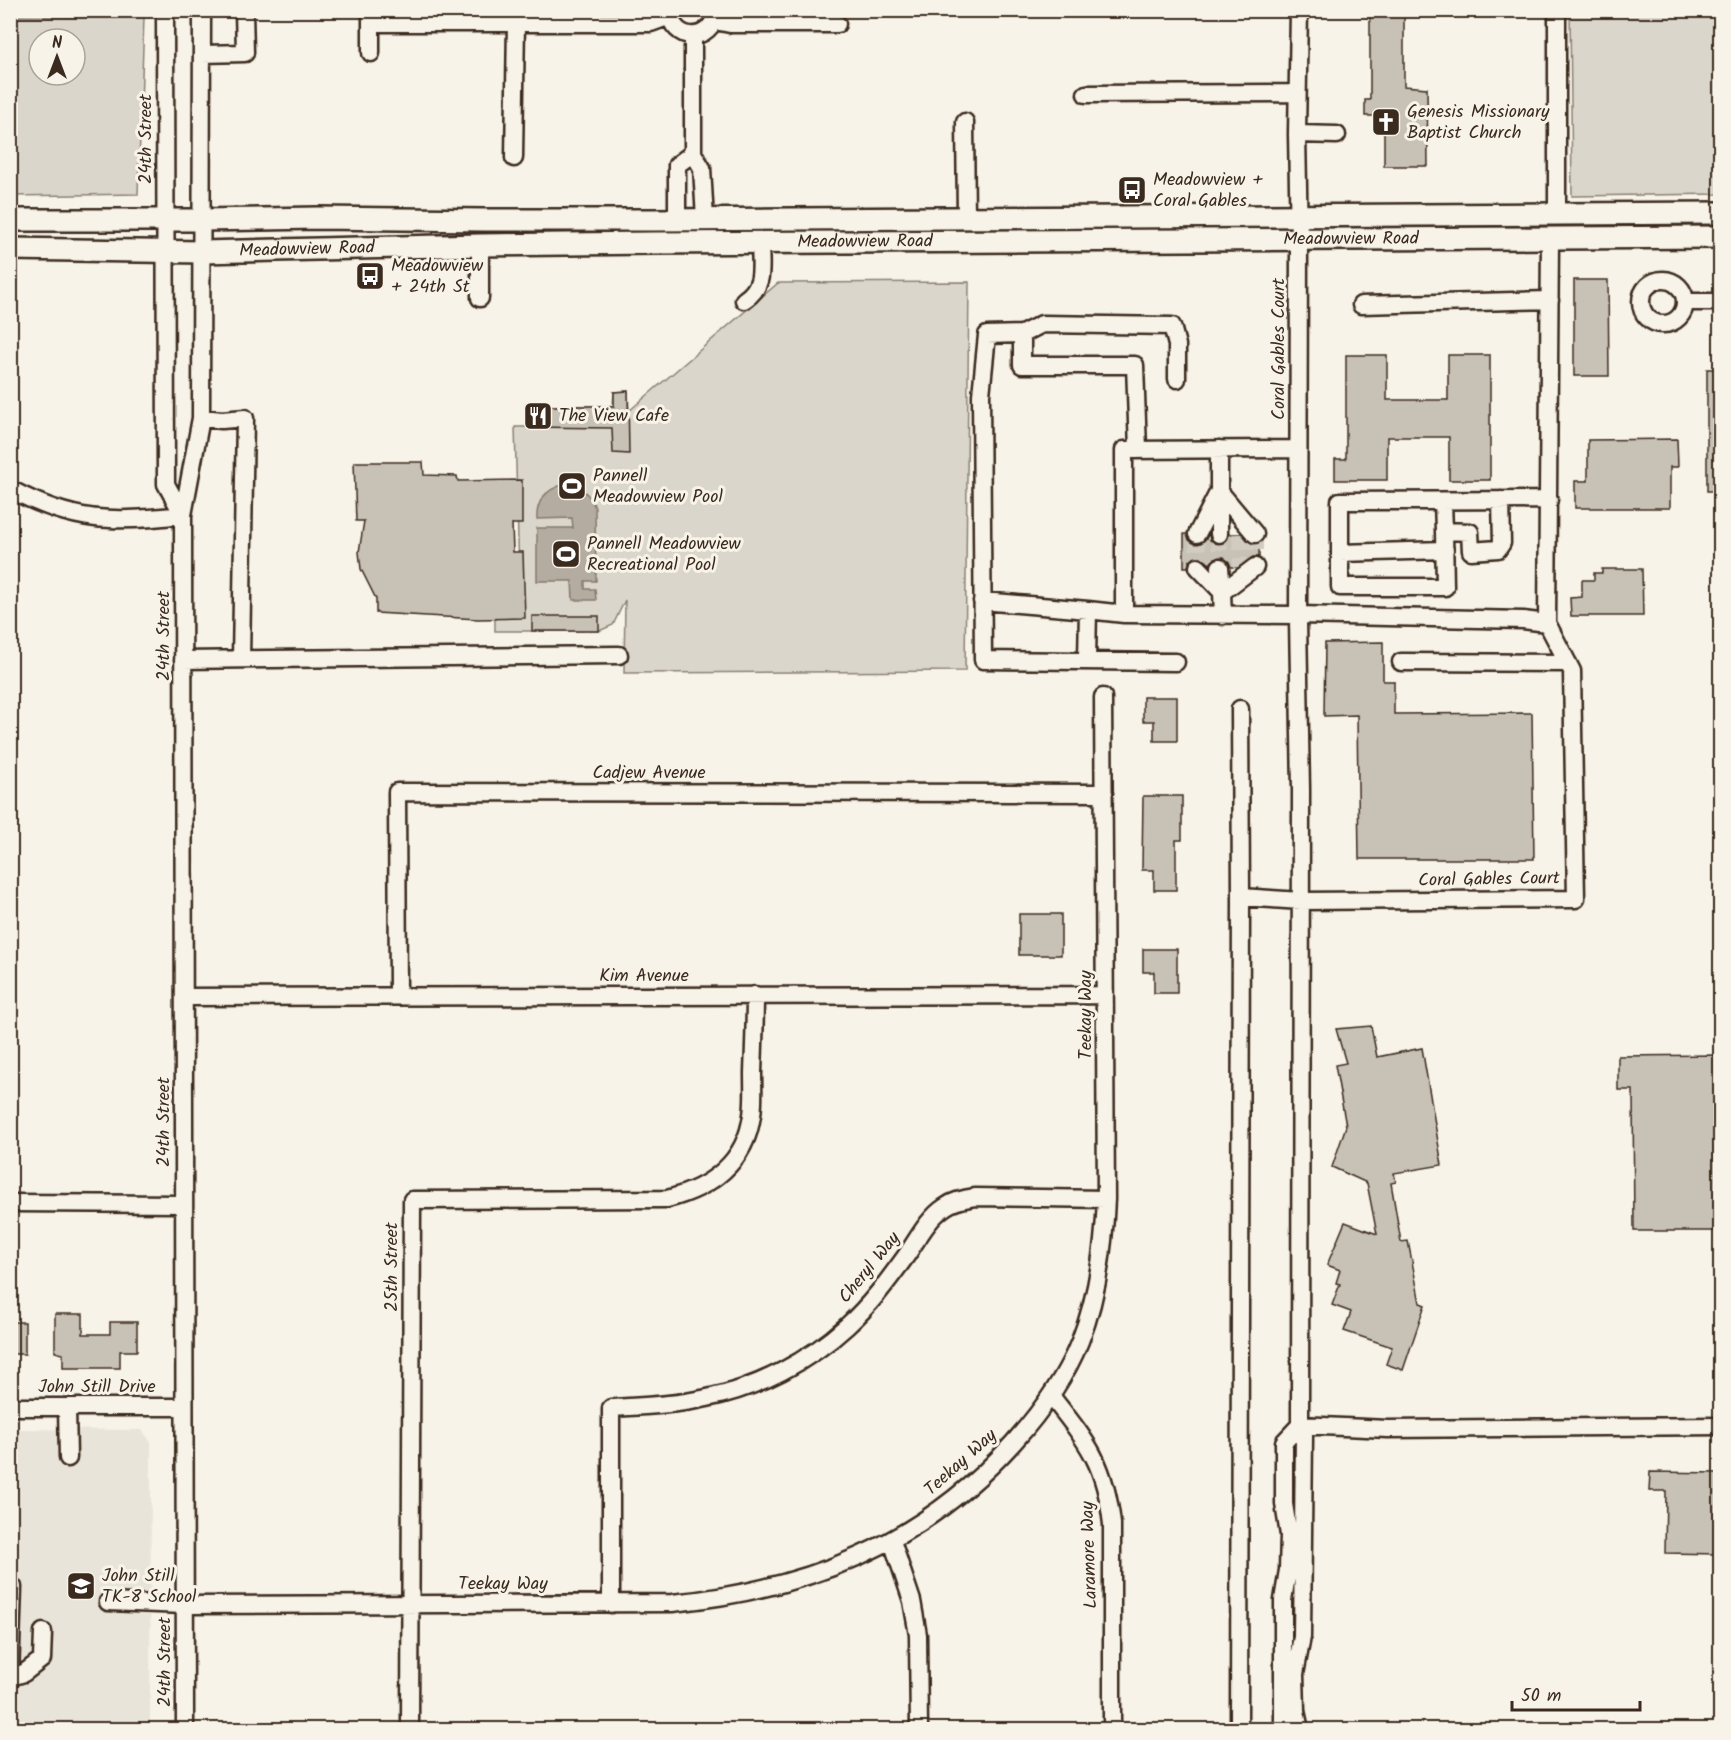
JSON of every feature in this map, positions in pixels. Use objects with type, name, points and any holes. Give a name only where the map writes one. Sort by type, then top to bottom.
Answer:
[{"type":"main road","name":"Meadowview Road","points":[[10,220],[1298,217],[1720,213]]},
{"type":"main road","name":"Meadowview Road","points":[[10,249],[202,252],[480,245],[760,242],[1299,241],[1720,237]]},
{"type":"street","name":"24th Street","points":[[165,10],[166,484],[183,515]]},
{"type":"street","name":"24th Street","points":[[185,1730],[183,515],[201,418],[202,10]]},
{"type":"street","points":[[202,54],[245,53],[244,10]]},
{"type":"street","name":"Coral Gables Court","points":[[1299,10],[1297,93],[1298,615],[1301,901],[1576,898],[1572,671],[1547,623]]},
{"type":"street","points":[[1557,10],[1557,214]]},
{"type":"street","points":[[371,53],[371,17],[516,22],[651,23],[669,13],[676,28],[683,34],[693,36],[710,29],[716,16],[730,24],[837,24]]},
{"type":"street","points":[[514,158],[516,22]]},
{"type":"street","points":[[693,36],[693,153],[702,168],[705,219]]},
{"type":"street","points":[[1086,94],[1297,93]]},
{"type":"street","points":[[965,122],[966,218]]},
{"type":"street","points":[[1297,134],[1337,135]]},
{"type":"street","points":[[677,219],[677,165],[693,153]]},
{"type":"street","points":[[982,601],[1124,614],[1298,615],[1523,620],[1547,623],[1550,239]]},
{"type":"street","points":[[744,300],[753,294],[760,282],[760,242]]},
{"type":"street","points":[[480,245],[480,298]]},
{"type":"street","points":[[1360,305],[1550,300]]},
{"type":"street","points":[[1686,302],[1720,302]]},
{"type":"street","points":[[1176,662],[983,660],[981,395],[987,335],[1022,334],[1041,324],[1172,326],[1177,345],[1178,379]]},
{"type":"street","points":[[1022,334],[1022,365],[1135,365],[1138,450]]},
{"type":"street","points":[[201,418],[222,420],[245,418],[241,659]]},
{"type":"street","points":[[1219,449],[1220,534]]},
{"type":"street","points":[[1124,614],[1124,450],[1298,449]]},
{"type":"street","points":[[10,489],[52,509],[100,520],[134,520],[183,515]]},
{"type":"street","points":[[1197,534],[1219,491]]},
{"type":"street","points":[[1219,491],[1247,534]]},
{"type":"street","points":[[1444,531],[1470,532],[1471,551],[1498,549],[1502,543],[1501,500]]},
{"type":"street","points":[[1443,501],[1445,587],[1340,586],[1340,501],[1549,500]]},
{"type":"street","points":[[1340,553],[1445,550]]},
{"type":"street","points":[[1198,567],[1222,592]]},
{"type":"street","points":[[1220,567],[1223,616]]},
{"type":"street","points":[[1222,592],[1248,567]]},
{"type":"street","points":[[1087,660],[1088,610]]},
{"type":"street","points":[[183,660],[619,655]]},
{"type":"street","points":[[1401,662],[1568,663]]},
{"type":"street","name":"Teekay Way","points":[[108,1602],[184,1605],[611,1604],[672,1603],[746,1594],[858,1558],[932,1516],[969,1487],[1021,1435],[1066,1372],[1080,1342],[1101,1265],[1106,1199],[1103,697]]},
{"type":"street","points":[[1239,1730],[1240,709]]},
{"type":"street","name":"Cadjew Avenue","points":[[398,996],[397,792],[1104,793]]},
{"type":"street","points":[[1241,897],[1301,901],[1300,1425],[1304,1436],[1302,1637],[1295,1674],[1296,1711],[1300,1730]]},
{"type":"street","name":"Kim Avenue","points":[[184,997],[1105,995]]},
{"type":"street","name":"25th Street","points":[[410,1730],[412,1200],[667,1199],[687,1194],[709,1184],[736,1156],[746,1138],[752,1115],[755,996]]},
{"type":"street","name":"Cheryl Way","points":[[611,1604],[611,1408],[670,1404],[708,1398],[760,1381],[789,1367],[817,1350],[854,1319],[887,1283],[934,1216],[946,1206],[960,1199],[975,1197],[1106,1199]]},
{"type":"street","points":[[10,1203],[184,1204]]},
{"type":"street","name":"Laramore Way","points":[[1051,1396],[1094,1454],[1109,1496],[1112,1524],[1112,1730]]},
{"type":"street","name":"John Still Drive","points":[[10,1407],[184,1407]]},
{"type":"street","points":[[67,1407],[68,1458]]},
{"type":"street","points":[[1283,1730],[1282,1600],[1288,1570],[1289,1535],[1284,1504],[1284,1442],[1300,1425],[1388,1429],[1720,1426]]},
{"type":"street","points":[[891,1541],[912,1601],[918,1635],[919,1730]]},
{"type":"street","points":[[10,1587],[12,1587],[11,1677],[24,1673],[42,1659],[43,1632]]},
{"type":"shaded area","points":[[1570,11],[1720,11],[1720,194],[1572,196]]},
{"type":"shaded area","points":[[11,16],[144,17],[138,194],[11,196]]},
{"type":"shaded area","points":[[969,282],[965,671],[624,673],[625,600],[613,625],[599,631],[495,631],[495,618],[520,615],[515,427],[527,427],[527,406],[613,406],[614,392],[628,391],[629,411],[778,283]]},
{"type":"shaded area","name":"Pannell Meadowview Recreational Pool","points":[[562,485],[583,490],[595,508],[596,581],[585,581],[585,589],[595,589],[596,600],[573,600],[572,581],[537,581],[537,528],[573,528],[572,518],[537,519],[538,507],[546,493]]},
{"type":"shaded area","name":"John Still TK-8 School","points":[[11,1429],[142,1430],[151,1442],[150,1729],[11,1730]]},
{"type":"building","points":[[1370,10],[1404,10],[1404,86],[1427,88],[1428,166],[1384,166],[1384,116],[1365,116],[1365,100],[1370,100]]},
{"type":"building","points":[[1574,280],[1608,280],[1609,376],[1574,376]]},
{"type":"building","points":[[1346,355],[1387,355],[1387,400],[1448,400],[1448,355],[1490,355],[1490,480],[1449,480],[1449,437],[1387,437],[1387,480],[1335,480],[1335,459],[1346,459]]},
{"type":"building","points":[[1707,369],[1720,369],[1720,491],[1707,491]]},
{"type":"building","points":[[628,391],[629,454],[613,453],[612,428],[527,427],[527,406],[614,406],[614,392]]},
{"type":"building","points":[[1677,439],[1678,467],[1670,467],[1670,508],[1575,508],[1575,481],[1588,481],[1588,440]]},
{"type":"building","points":[[354,462],[423,462],[424,475],[457,476],[458,481],[522,480],[522,524],[512,524],[513,552],[523,552],[525,618],[478,619],[376,613],[376,599],[361,569],[359,552],[364,521],[356,521]]},
{"type":"building","points":[[1184,534],[1187,534],[1192,543],[1197,544],[1203,542],[1209,534],[1210,540],[1218,544],[1225,543],[1229,534],[1242,534],[1251,544],[1259,543],[1259,557],[1253,557],[1238,567],[1231,567],[1224,557],[1215,558],[1210,564],[1201,557],[1196,557],[1190,560],[1188,567],[1184,567]]},
{"type":"building","points":[[1602,569],[1642,569],[1643,616],[1571,616],[1570,598],[1582,597],[1582,580],[1594,580],[1594,573],[1602,573]]},
{"type":"building","points":[[532,616],[599,616],[599,631],[532,631]]},
{"type":"building","points":[[1383,642],[1383,681],[1394,681],[1394,714],[1532,713],[1534,859],[1359,859],[1357,715],[1324,716],[1325,643]]},
{"type":"building","points":[[1143,697],[1177,697],[1177,741],[1154,741],[1154,721],[1143,721]]},
{"type":"building","points":[[1143,796],[1182,796],[1182,840],[1176,840],[1176,890],[1154,890],[1154,870],[1142,870]]},
{"type":"building","points":[[1019,914],[1061,914],[1061,955],[1019,955]]},
{"type":"building","points":[[1143,949],[1177,949],[1177,993],[1154,993],[1154,972],[1143,972]]},
{"type":"building","points":[[1371,1026],[1377,1057],[1422,1048],[1442,1165],[1394,1173],[1396,1182],[1391,1183],[1401,1242],[1408,1241],[1420,1303],[1425,1305],[1403,1370],[1386,1364],[1392,1347],[1344,1331],[1351,1312],[1332,1305],[1340,1284],[1336,1283],[1340,1270],[1327,1265],[1345,1222],[1377,1234],[1367,1183],[1332,1167],[1346,1126],[1335,1065],[1346,1063],[1336,1029]]},
{"type":"building","points":[[1720,1055],[1720,1231],[1634,1231],[1633,1090],[1618,1090],[1618,1056]]},
{"type":"building","points":[[55,1314],[83,1314],[83,1334],[110,1334],[110,1322],[137,1322],[137,1351],[120,1351],[120,1368],[63,1368],[63,1354],[55,1352]]},
{"type":"building","points":[[10,1322],[25,1322],[25,1354],[10,1354]]},
{"type":"building","points":[[1650,1472],[1720,1473],[1720,1554],[1665,1553],[1666,1491],[1649,1491]]},
{"type":"tunnel","points":[[1197,534],[1198,567]]},
{"type":"tunnel","points":[[1219,534],[1220,567]]},
{"type":"tunnel","points":[[1240,534],[1241,567]]},
{"type":"tunnel","points":[[1255,534],[1255,567]]},
{"type":"place","name":"Genesis Missionary Baptist Church","points":[[1386,122]]},
{"type":"place","name":"Meadowview + Coral Gables","points":[[1132,190]]},
{"type":"place","name":"Meadowview + 24th St","points":[[370,276]]},
{"type":"place","name":"The View Cafe","points":[[538,416]]},
{"type":"place","name":"Pannell Meadowview Pool","points":[[572,486]]},
{"type":"place","name":"Pannell Meadowview Recreational Pool","points":[[566,554]]},
{"type":"place","name":"John Still TK-8 School","points":[[81,1586]]}]
